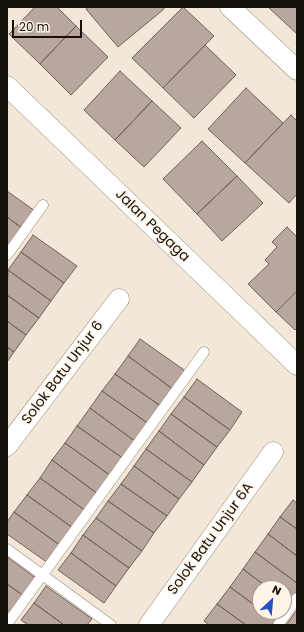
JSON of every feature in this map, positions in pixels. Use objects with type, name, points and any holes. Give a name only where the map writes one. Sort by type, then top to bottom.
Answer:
[{"type":"street","points":[[230,7],[297,70]]},
{"type":"street","name":"Jalan Pegaga","points":[[7,86],[297,365]]},
{"type":"street","name":"Solok Batu Unjur 6","points":[[7,446],[119,299]]},
{"type":"street","name":"Solok Batu Unjur 6A","points":[[149,625],[273,452]]},
{"type":"lane","points":[[7,255],[43,205]]},
{"type":"lane","points":[[7,624],[204,352]]},
{"type":"lane","points":[[7,549],[111,625]]},
{"type":"lane","points":[[278,625],[297,598]]},
{"type":"building","points":[[35,7],[57,7],[76,26],[40,64],[9,34]]},
{"type":"building","points":[[89,7],[163,7],[164,9],[118,47],[86,9]]},
{"type":"building","points":[[183,7],[214,36],[163,88],[132,58]]},
{"type":"building","points":[[268,7],[297,7],[297,34]]},
{"type":"building","points":[[76,26],[108,57],[71,95],[40,64]]},
{"type":"building","points":[[205,45],[236,75],[194,118],[163,88]]},
{"type":"building","points":[[120,71],[152,101],[115,140],[84,110]]},
{"type":"building","points":[[246,88],[283,123],[245,163],[208,129]]},
{"type":"building","points":[[152,101],[181,128],[144,167],[115,140]]},
{"type":"building","points":[[291,115],[297,121],[297,194],[289,203],[245,163]]},
{"type":"building","points":[[202,141],[237,176],[197,214],[163,179]]},
{"type":"building","points":[[237,176],[263,203],[222,241],[197,214]]},
{"type":"building","points":[[7,191],[35,211],[22,228],[7,217]]},
{"type":"building","points":[[7,217],[22,228],[10,246],[7,244]]},
{"type":"building","points":[[287,227],[297,237],[297,291],[276,312],[248,284],[269,264],[265,260],[277,247],[272,242]]},
{"type":"building","points":[[33,235],[77,266],[64,283],[21,252]]},
{"type":"building","points":[[21,252],[64,283],[51,301],[8,270]]},
{"type":"building","points":[[8,270],[51,301],[39,318],[7,295]]},
{"type":"building","points":[[297,291],[297,328],[295,330],[276,312]]},
{"type":"building","points":[[7,295],[39,318],[26,335],[7,321]]},
{"type":"building","points":[[7,321],[26,335],[14,352],[7,347]]},
{"type":"building","points":[[140,339],[187,372],[174,390],[128,356]]},
{"type":"building","points":[[7,347],[14,352],[7,362]]},
{"type":"building","points":[[128,356],[174,390],[162,407],[115,374]]},
{"type":"building","points":[[115,374],[162,407],[149,424],[102,391]]},
{"type":"building","points":[[197,379],[242,412],[230,430],[184,397]]},
{"type":"building","points":[[102,391],[149,424],[136,442],[90,408]]},
{"type":"building","points":[[184,397],[230,430],[217,447],[171,414]]},
{"type":"building","points":[[90,408],[136,442],[124,459],[77,426]]},
{"type":"building","points":[[171,414],[217,447],[204,465],[159,431]]},
{"type":"building","points":[[77,426],[124,459],[111,476],[65,443]]},
{"type":"building","points":[[159,431],[204,465],[192,482],[146,449]]},
{"type":"building","points":[[65,443],[111,476],[98,494],[52,460]]},
{"type":"building","points":[[146,449],[192,482],[179,499],[134,466]]},
{"type":"building","points":[[52,460],[98,494],[86,511],[40,478]]},
{"type":"building","points":[[134,466],[179,499],[167,516],[121,484]]},
{"type":"building","points":[[40,478],[86,511],[73,528],[27,495]]},
{"type":"building","points":[[121,484],[167,516],[154,533],[108,501]]},
{"type":"building","points":[[27,495],[73,528],[61,546],[14,512]]},
{"type":"building","points":[[293,500],[297,503],[297,529],[280,517]]},
{"type":"building","points":[[108,501],[154,533],[142,551],[96,518]]},
{"type":"building","points":[[14,512],[61,546],[48,563],[7,534],[7,522]]},
{"type":"building","points":[[280,517],[297,529],[297,556],[268,534]]},
{"type":"building","points":[[96,518],[142,551],[129,568],[83,535]]},
{"type":"building","points":[[268,534],[297,556],[297,583],[255,552]]},
{"type":"building","points":[[83,535],[129,568],[116,586],[71,553]]},
{"type":"building","points":[[255,552],[297,583],[297,591],[292,598],[292,580],[257,580],[243,569]]},
{"type":"building","points":[[71,553],[116,586],[104,603],[58,570]]},
{"type":"building","points":[[7,557],[37,579],[24,596],[7,584]]},
{"type":"building","points":[[243,569],[257,580],[252,580],[252,603],[230,587]]},
{"type":"building","points":[[7,584],[24,596],[12,613],[7,610]]},
{"type":"building","points":[[46,586],[92,619],[87,625],[64,625],[34,603]]},
{"type":"building","points":[[230,587],[252,603],[252,620],[275,620],[272,625],[246,625],[217,604]]},
{"type":"building","points":[[34,603],[64,625],[28,625],[21,620]]},
{"type":"building","points":[[217,604],[246,625],[209,625],[204,621]]},
{"type":"building","points":[[297,610],[297,625],[286,625],[290,620],[292,620],[292,617]]}]
